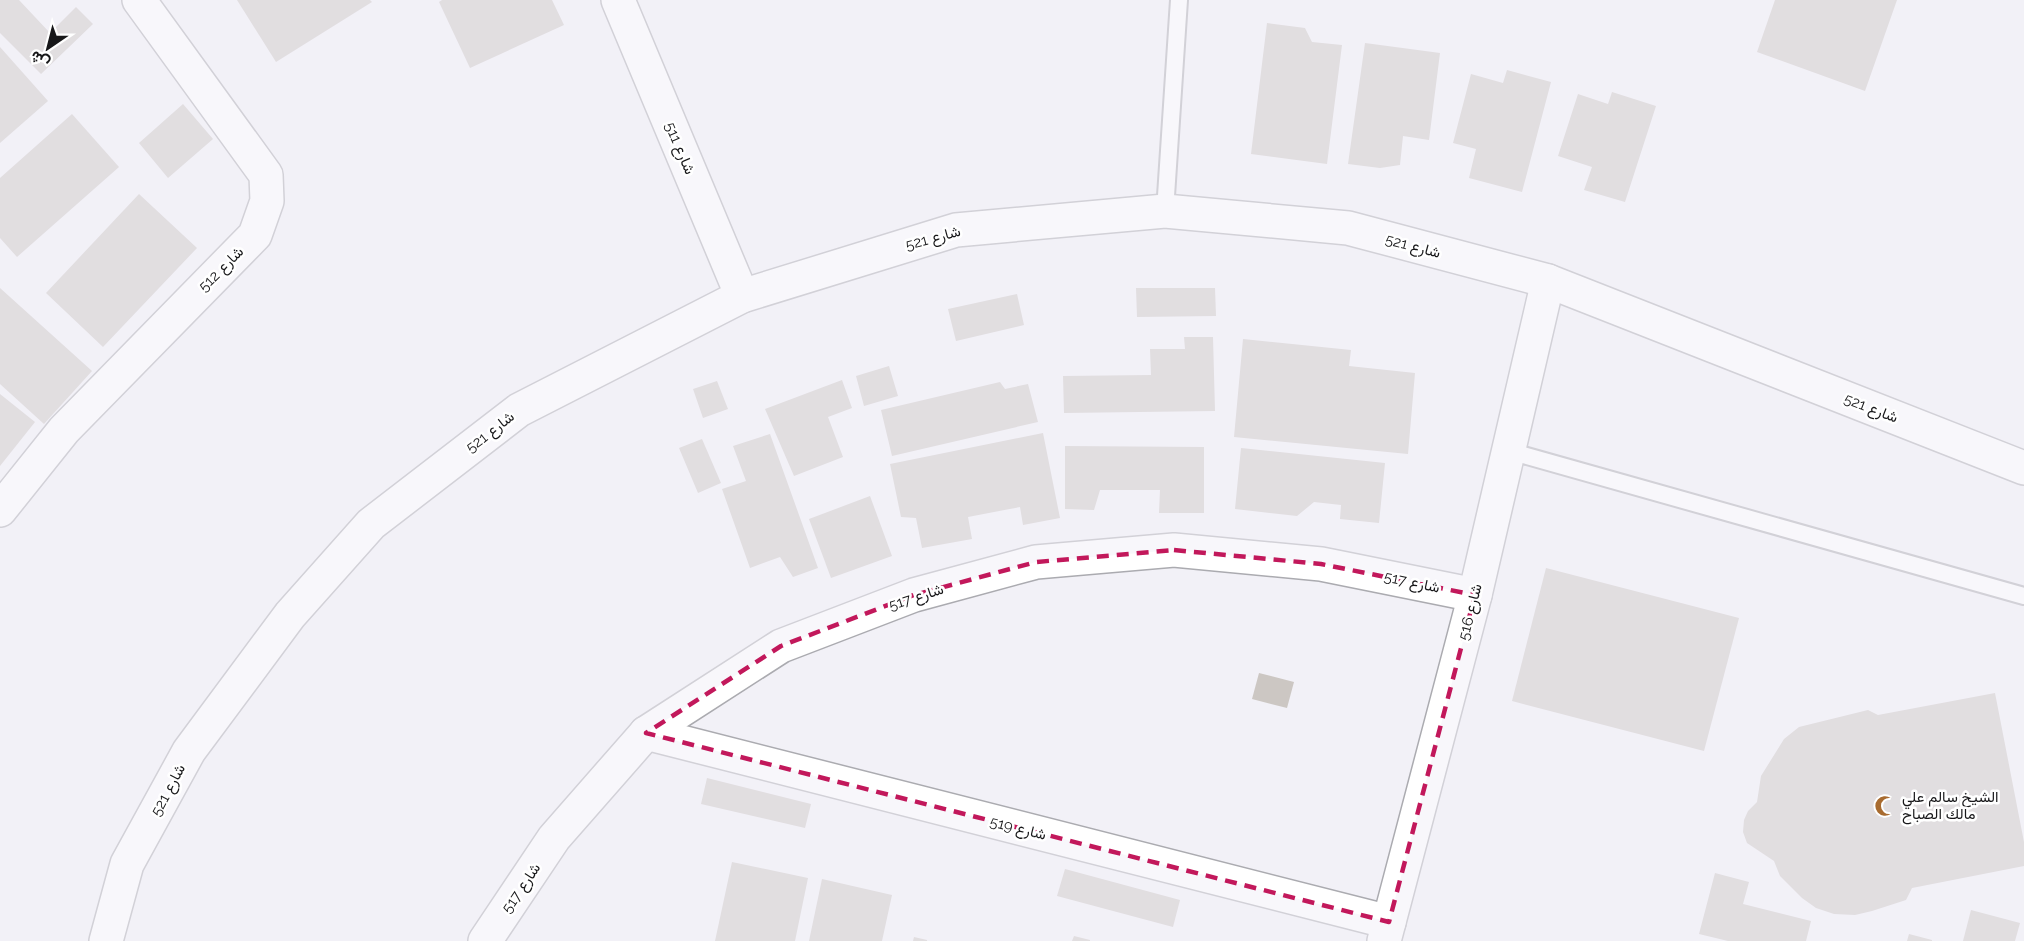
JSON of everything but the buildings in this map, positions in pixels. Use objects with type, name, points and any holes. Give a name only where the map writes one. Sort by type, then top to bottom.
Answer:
[{"type":"street","name":"شارع 512","points":[[0,510],[64,430],[255,235],[267,201],[266,175],[139,0]]},
{"type":"street","name":"شارع 511","points":[[618,0],[742,296]]},
{"type":"street","name":"شارع 521","points":[[106,941],[128,864],[189,751],[290,615],[371,524],[519,410],[742,296],[956,230],[1165,211],[1348,228],[1548,281],[2024,468]]},
{"type":"street","name":"شارع 516","points":[[1387,931],[1474,595],[1548,281]]},
{"type":"street","name":"شارع 517","points":[[485,941],[554,838],[646,734],[781,646],[914,595],[1036,562],[1174,550],[1321,564],[1474,595]]},
{"type":"street","name":"شارع 519","points":[[646,734],[1387,931]]},
{"type":"lane","points":[[1165,211],[1179,0]]},
{"type":"lane","points":[[1509,451],[2024,596]]},
{"type":"highlighted area","points":[[1174,550],[1321,564],[1475,595],[1389,922],[646,733],[781,646],[914,595],[1036,562]]},
{"type":"place","name":"الشيخ سالم علي مالك الصباح","points":[[1885,806]]}]
